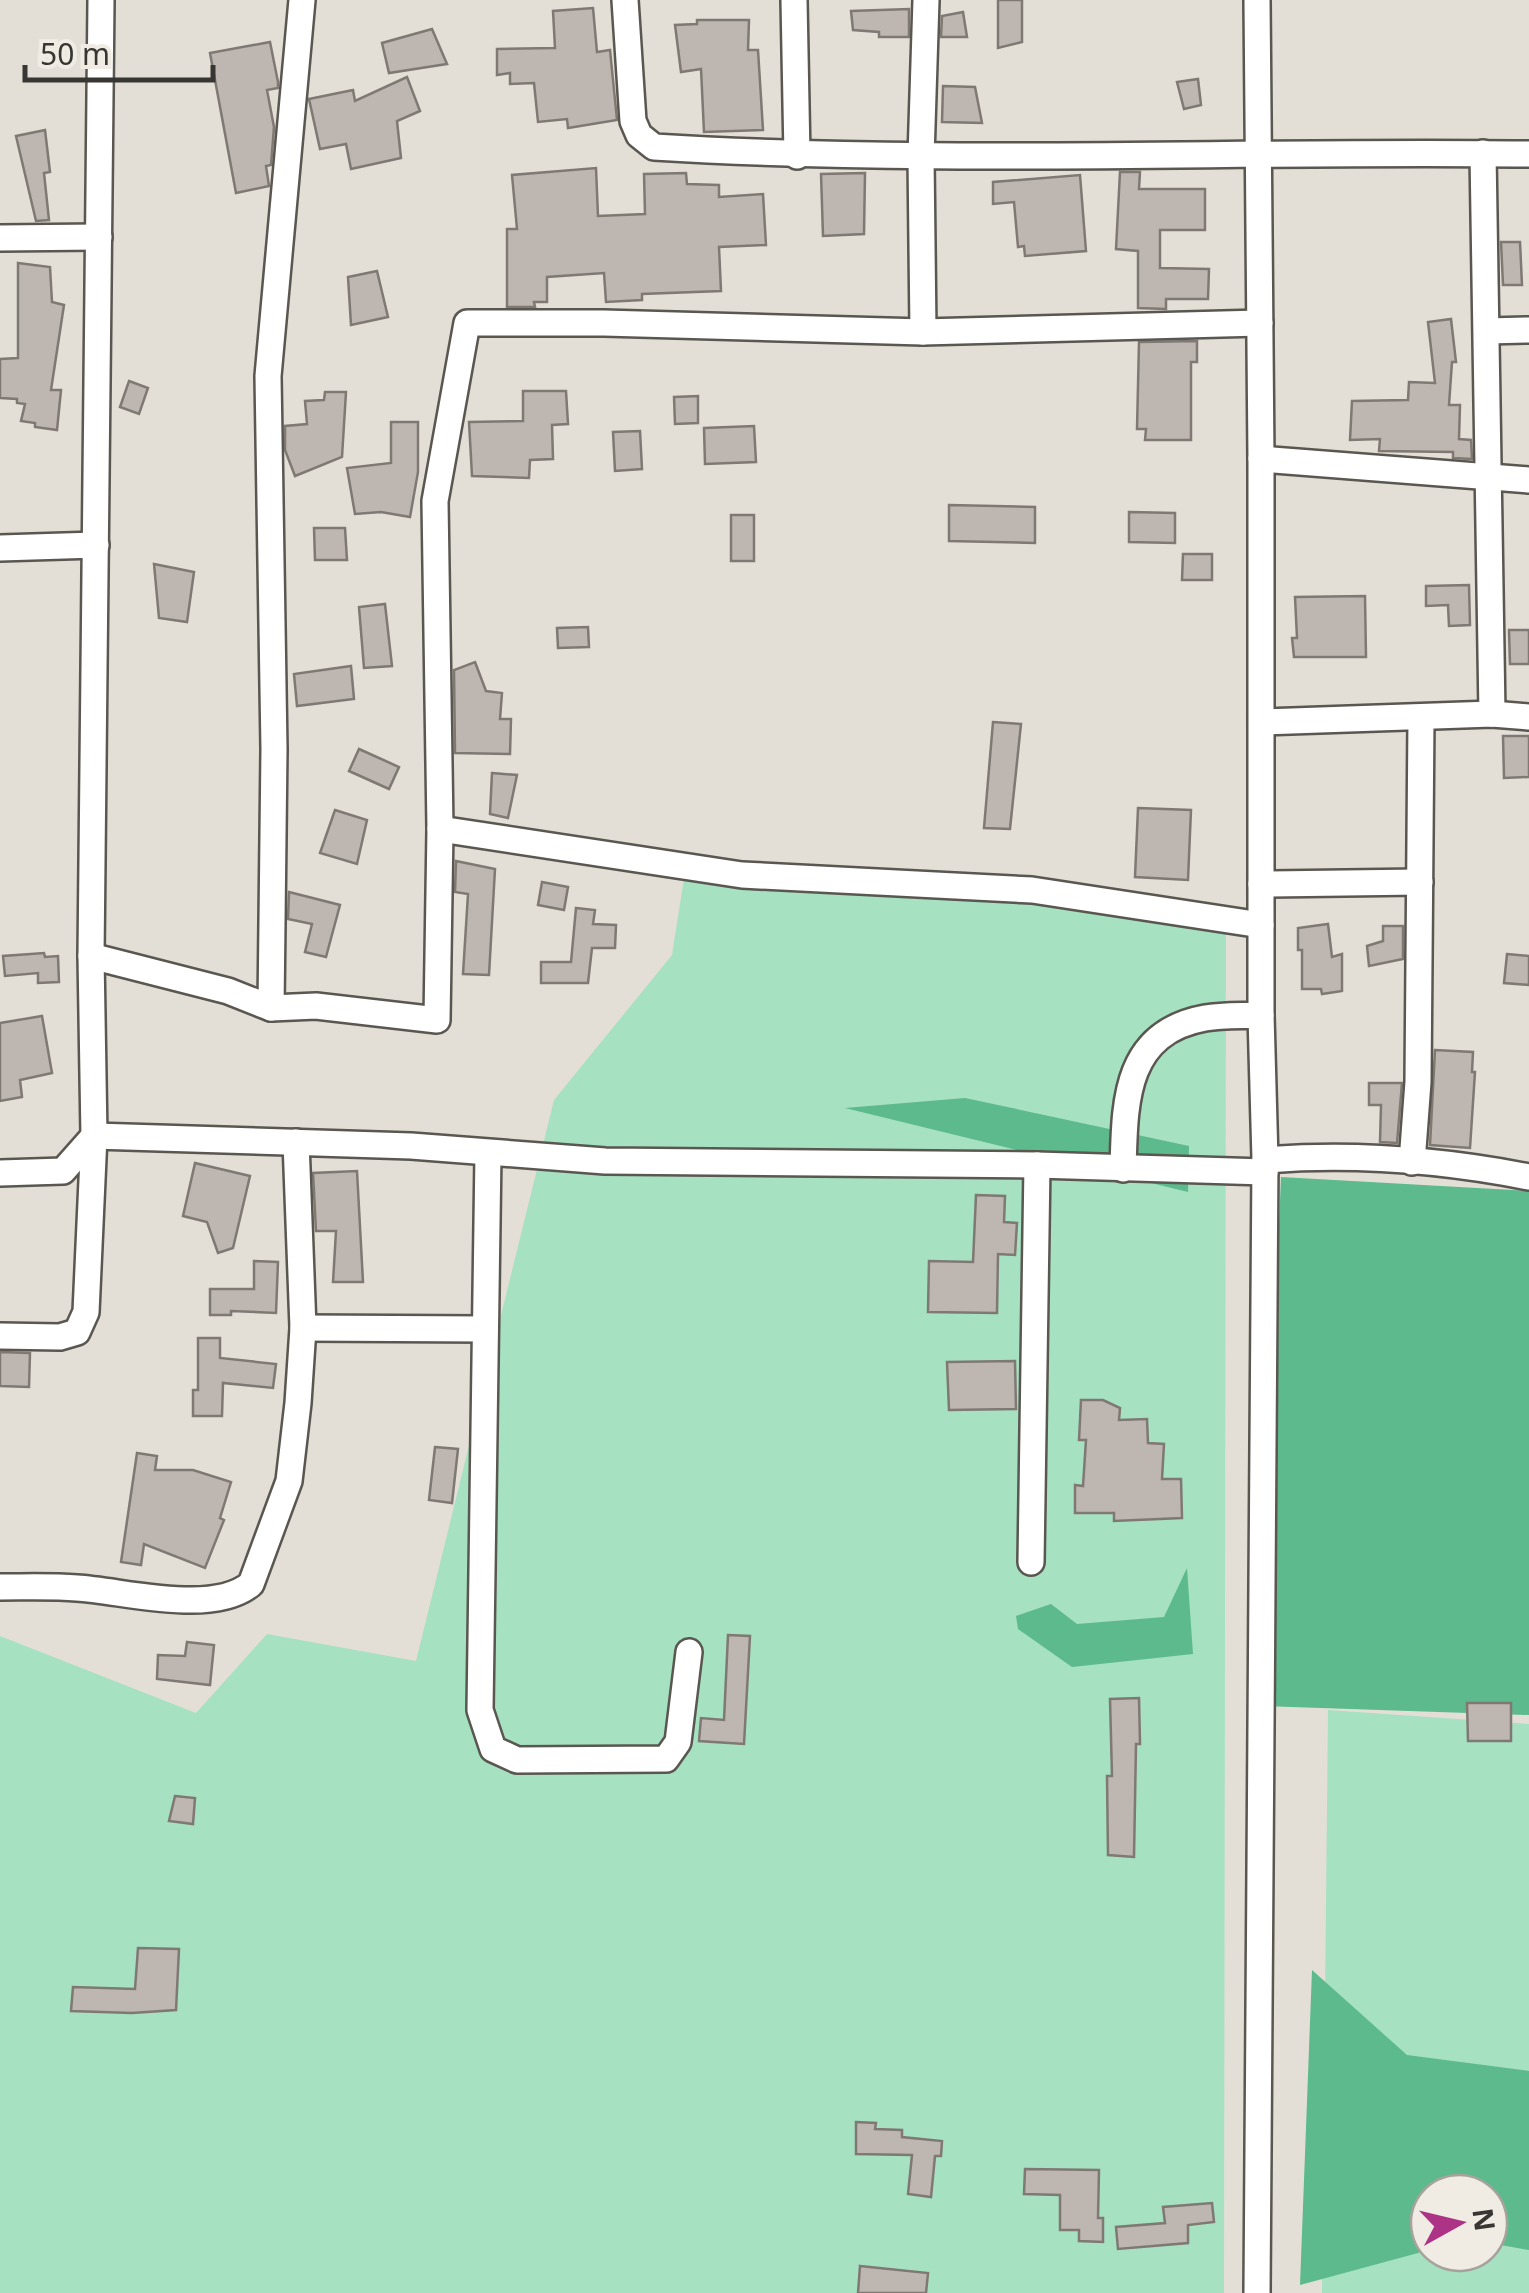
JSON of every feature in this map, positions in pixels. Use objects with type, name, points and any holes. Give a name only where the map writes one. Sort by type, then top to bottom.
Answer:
[{"type":"street","points":[[0,1336],[60,1337],[77,1332],[84,1324],[94,1136],[91,956],[100,0]]},
{"type":"street","points":[[271,1008],[274,749],[268,376],[302,0]]},
{"type":"street","points":[[624,0],[633,122],[639,136],[654,146],[797,156],[1529,154]]},
{"type":"street","points":[[794,0],[797,156]]},
{"type":"street","points":[[922,332],[921,157],[926,0]]},
{"type":"street","points":[[1257,0],[1262,459],[1260,1015],[1265,1166],[1257,2293]]},
{"type":"street","points":[[1483,154],[1492,714]]},
{"type":"street","points":[[0,238],[99,237]]},
{"type":"street","points":[[91,956],[228,990],[271,1008],[316,1006],[437,1020],[440,829],[435,501],[467,323],[922,332],[1260,323]]},
{"type":"street","points":[[1487,331],[1529,330]]},
{"type":"street","points":[[1262,459],[1529,480]]},
{"type":"street","points":[[0,548],[96,545]]},
{"type":"street","points":[[1262,722],[1492,714],[1529,717]]},
{"type":"street","points":[[1412,1162],[1418,1082],[1421,717]]},
{"type":"street","points":[[440,829],[742,875],[1032,890],[1261,924]]},
{"type":"street","points":[[1261,884],[1420,882]]},
{"type":"street","points":[[1122,1168],[1126,1098],[1132,1073],[1151,1047],[1186,1024],[1204,1018],[1260,1015]]},
{"type":"street","points":[[94,1136],[410,1146],[605,1161],[776,1165],[1265,1166],[1331,1155],[1474,1166],[1529,1177]]},
{"type":"street","points":[[0,1173],[63,1171],[94,1136]]},
{"type":"street","points":[[0,1587],[76,1588],[217,1599],[239,1594],[251,1584],[289,1481],[303,1328],[296,1142]]},
{"type":"street","points":[[488,1153],[480,1710],[493,1749],[517,1760],[666,1759],[678,1742],[689,1652]]},
{"type":"street","points":[[1031,1562],[1037,1165]]},
{"type":"street","points":[[303,1328],[484,1330]]},
{"type":"green space","points":[[687,859],[1226,923],[1224,2293],[0,2293],[0,1636],[196,1713],[267,1634],[416,1661],[554,1100],[672,955]]},
{"type":"green space","points":[[965,1098],[1189,1146],[1188,1192],[845,1108]]},
{"type":"green space","points":[[1281,1177],[1529,1191],[1529,1715],[1259,1706]]},
{"type":"green space","points":[[1187,1568],[1193,1654],[1072,1667],[1018,1629],[1016,1616],[1051,1604],[1077,1624],[1164,1617]]},
{"type":"green space","points":[[1328,1710],[1529,1724],[1529,2293],[1322,2293]]},
{"type":"green space","points":[[1312,1970],[1407,2055],[1529,2071],[1529,2250],[1509,2246],[1509,2173],[1409,2173],[1409,2255],[1300,2285]]},
{"type":"building","points":[[998,0],[1022,0],[1022,42],[998,48]]},
{"type":"building","points":[[593,8],[597,52],[610,50],[617,120],[568,128],[567,119],[538,122],[534,83],[510,84],[510,73],[497,75],[497,49],[555,48],[553,11]]},
{"type":"building","points":[[909,9],[909,37],[879,37],[879,32],[853,30],[851,11]]},
{"type":"building","points":[[963,12],[967,37],[941,37],[942,16]]},
{"type":"building","points":[[697,20],[749,20],[748,50],[758,50],[763,130],[704,132],[701,69],[681,72],[675,25],[697,24]]},
{"type":"building","points":[[432,29],[447,64],[389,73],[382,43]]},
{"type":"building","points":[[270,42],[278,88],[267,90],[274,127],[271,165],[266,166],[269,186],[236,193],[210,53]]},
{"type":"building","points":[[407,77],[420,111],[397,121],[401,158],[351,169],[346,144],[320,149],[309,99],[353,90],[355,101]]},
{"type":"building","points":[[1198,79],[1201,105],[1184,109],[1177,82]]},
{"type":"building","points":[[943,86],[975,87],[982,123],[942,122]]},
{"type":"building","points":[[45,130],[50,172],[44,173],[49,220],[36,221],[16,136]]},
{"type":"building","points":[[596,168],[598,216],[645,214],[644,174],[686,173],[687,184],[719,185],[719,197],[763,194],[766,245],[719,247],[721,291],[642,294],[642,300],[606,302],[604,273],[547,277],[547,302],[534,302],[535,307],[507,307],[507,229],[517,229],[512,175]]},
{"type":"building","points":[[1120,172],[1140,172],[1139,189],[1205,189],[1205,230],[1160,230],[1160,268],[1209,269],[1208,299],[1166,299],[1166,309],[1138,308],[1138,251],[1116,249]]},
{"type":"building","points":[[865,173],[864,234],[823,236],[821,174]]},
{"type":"building","points":[[1080,175],[1086,251],[1025,256],[1024,246],[1018,247],[1014,202],[993,204],[993,182]]},
{"type":"building","points":[[1501,242],[1520,242],[1522,285],[1503,285]]},
{"type":"building","points":[[18,263],[50,267],[52,302],[64,305],[51,390],[61,390],[57,430],[21,421],[25,404],[0,398],[0,359],[18,358]]},
{"type":"building","points":[[377,271],[388,317],[351,325],[348,277]]},
{"type":"building","points":[[1451,319],[1456,362],[1452,362],[1449,405],[1460,405],[1459,439],[1471,440],[1472,459],[1453,458],[1453,452],[1379,451],[1380,439],[1350,440],[1352,401],[1408,400],[1409,382],[1435,383],[1428,322]]},
{"type":"building","points":[[1197,341],[1197,362],[1191,362],[1191,440],[1145,440],[1146,429],[1137,429],[1139,342]]},
{"type":"building","points":[[129,381],[148,388],[139,414],[120,407]]},
{"type":"building","points":[[523,391],[566,391],[568,424],[552,425],[553,459],[530,460],[529,478],[472,476],[469,422],[523,421]]},
{"type":"building","points":[[325,392],[346,392],[342,457],[295,476],[285,450],[285,426],[307,424],[305,401],[324,400]]},
{"type":"building","points":[[698,396],[698,423],[675,424],[674,397]]},
{"type":"building","points":[[391,422],[418,422],[418,472],[410,517],[381,512],[355,514],[347,468],[391,463]]},
{"type":"building","points":[[754,426],[756,462],[705,464],[704,428]]},
{"type":"building","points":[[640,431],[642,469],[615,471],[613,432]]},
{"type":"building","points":[[949,505],[1035,507],[1035,543],[949,541]]},
{"type":"building","points":[[1129,512],[1175,513],[1175,543],[1129,542]]},
{"type":"building","points":[[731,515],[754,515],[754,561],[731,561]]},
{"type":"building","points":[[314,528],[345,528],[347,560],[315,560]]},
{"type":"building","points":[[1183,554],[1212,554],[1212,580],[1182,580]]},
{"type":"building","points":[[154,564],[194,572],[187,622],[159,618]]},
{"type":"building","points":[[1469,585],[1470,625],[1449,626],[1448,605],[1426,606],[1426,586]]},
{"type":"building","points":[[1365,596],[1366,657],[1294,657],[1295,597]]},
{"type":"building","points":[[385,604],[392,666],[364,668],[359,607]]},
{"type":"building","points":[[588,627],[589,647],[558,648],[557,628]]},
{"type":"building","points":[[1509,630],[1529,630],[1529,664],[1510,664]]},
{"type":"building","points":[[475,662],[486,691],[502,693],[500,719],[511,719],[510,754],[455,753],[454,670]]},
{"type":"building","points":[[351,666],[354,699],[297,706],[294,674]]},
{"type":"building","points":[[993,722],[1021,724],[1010,829],[984,828]]},
{"type":"building","points":[[1503,736],[1529,736],[1529,777],[1504,778]]},
{"type":"building","points":[[359,749],[399,767],[389,789],[349,771]]},
{"type":"building","points":[[492,773],[517,775],[508,818],[490,814]]},
{"type":"building","points":[[1138,808],[1191,810],[1188,880],[1135,877]]},
{"type":"building","points":[[335,810],[367,820],[357,864],[320,853]]},
{"type":"building","points":[[456,861],[495,869],[489,975],[463,974],[468,894],[455,892]]},
{"type":"building","points":[[542,882],[568,887],[564,910],[538,905]]},
{"type":"building","points":[[289,892],[340,905],[326,957],[305,952],[312,924],[288,919]]},
{"type":"building","points":[[576,908],[595,910],[593,924],[616,925],[615,948],[592,948],[588,983],[541,983],[541,962],[571,962]]},
{"type":"building","points":[[1328,924],[1332,957],[1342,954],[1342,991],[1322,994],[1321,989],[1302,989],[1298,928]]},
{"type":"building","points":[[1383,926],[1403,926],[1403,959],[1369,966],[1367,946],[1383,941]]},
{"type":"building","points":[[44,953],[45,957],[58,956],[59,982],[38,983],[38,973],[5,976],[3,956]]},
{"type":"building","points":[[1507,954],[1529,956],[1529,985],[1504,983]]},
{"type":"building","points":[[42,1016],[52,1073],[20,1080],[22,1097],[0,1101],[0,1023]]},
{"type":"building","points":[[1435,1050],[1473,1052],[1470,1148],[1430,1145]]},
{"type":"building","points":[[1369,1083],[1402,1083],[1397,1143],[1380,1142],[1381,1105],[1369,1105]]},
{"type":"building","points":[[195,1163],[250,1176],[233,1248],[218,1253],[207,1222],[183,1216]]},
{"type":"building","points":[[357,1171],[363,1282],[333,1282],[336,1231],[316,1231],[313,1173]]},
{"type":"building","points":[[976,1195],[1005,1196],[1004,1222],[1017,1223],[1015,1255],[998,1254],[997,1313],[928,1312],[929,1261],[973,1262]]},
{"type":"building","points":[[254,1261],[278,1262],[276,1313],[231,1311],[231,1315],[210,1315],[210,1289],[254,1289]]},
{"type":"building","points":[[198,1338],[220,1338],[220,1358],[276,1364],[273,1388],[223,1383],[222,1416],[193,1416],[193,1390],[198,1390]]},
{"type":"building","points":[[0,1352],[30,1353],[29,1387],[0,1386]]},
{"type":"building","points":[[1015,1361],[1016,1409],[949,1410],[947,1362]]},
{"type":"building","points":[[1081,1400],[1103,1400],[1120,1408],[1119,1420],[1147,1419],[1148,1443],[1164,1444],[1162,1479],[1181,1479],[1182,1518],[1114,1521],[1114,1513],[1075,1513],[1075,1485],[1083,1486],[1086,1440],[1079,1440]]},
{"type":"building","points":[[435,1447],[458,1449],[452,1503],[429,1500]]},
{"type":"building","points":[[137,1453],[157,1456],[155,1470],[193,1470],[231,1482],[220,1518],[224,1520],[205,1568],[144,1544],[141,1565],[121,1562]]},
{"type":"building","points":[[728,1635],[750,1636],[744,1744],[699,1741],[701,1718],[724,1720]]},
{"type":"building","points":[[187,1642],[214,1645],[210,1685],[157,1679],[158,1655],[185,1656]]},
{"type":"building","points":[[1139,1698],[1134,1857],[1108,1855],[1110,1699]]},
{"type":"building","points":[[1467,1703],[1511,1703],[1511,1741],[1468,1741]]},
{"type":"building","points":[[175,1796],[195,1798],[193,1824],[169,1821]]},
{"type":"building","points":[[138,1948],[179,1949],[176,2010],[71,2011],[73,1987],[135,1989]]},
{"type":"building","points":[[856,2122],[876,2123],[875,2129],[902,2130],[902,2137],[942,2141],[941,2156],[935,2156],[931,2197],[908,2194],[912,2155],[856,2154]]},
{"type":"building","points":[[1025,2169],[1099,2170],[1098,2218],[1103,2218],[1103,2242],[1079,2241],[1079,2230],[1060,2230],[1060,2195],[1024,2194]]},
{"type":"building","points":[[1212,2203],[1214,2222],[1188,2225],[1188,2243],[1118,2249],[1116,2227],[1165,2223],[1163,2207]]},
{"type":"building","points":[[860,2266],[928,2273],[926,2293],[858,2293]]}]
